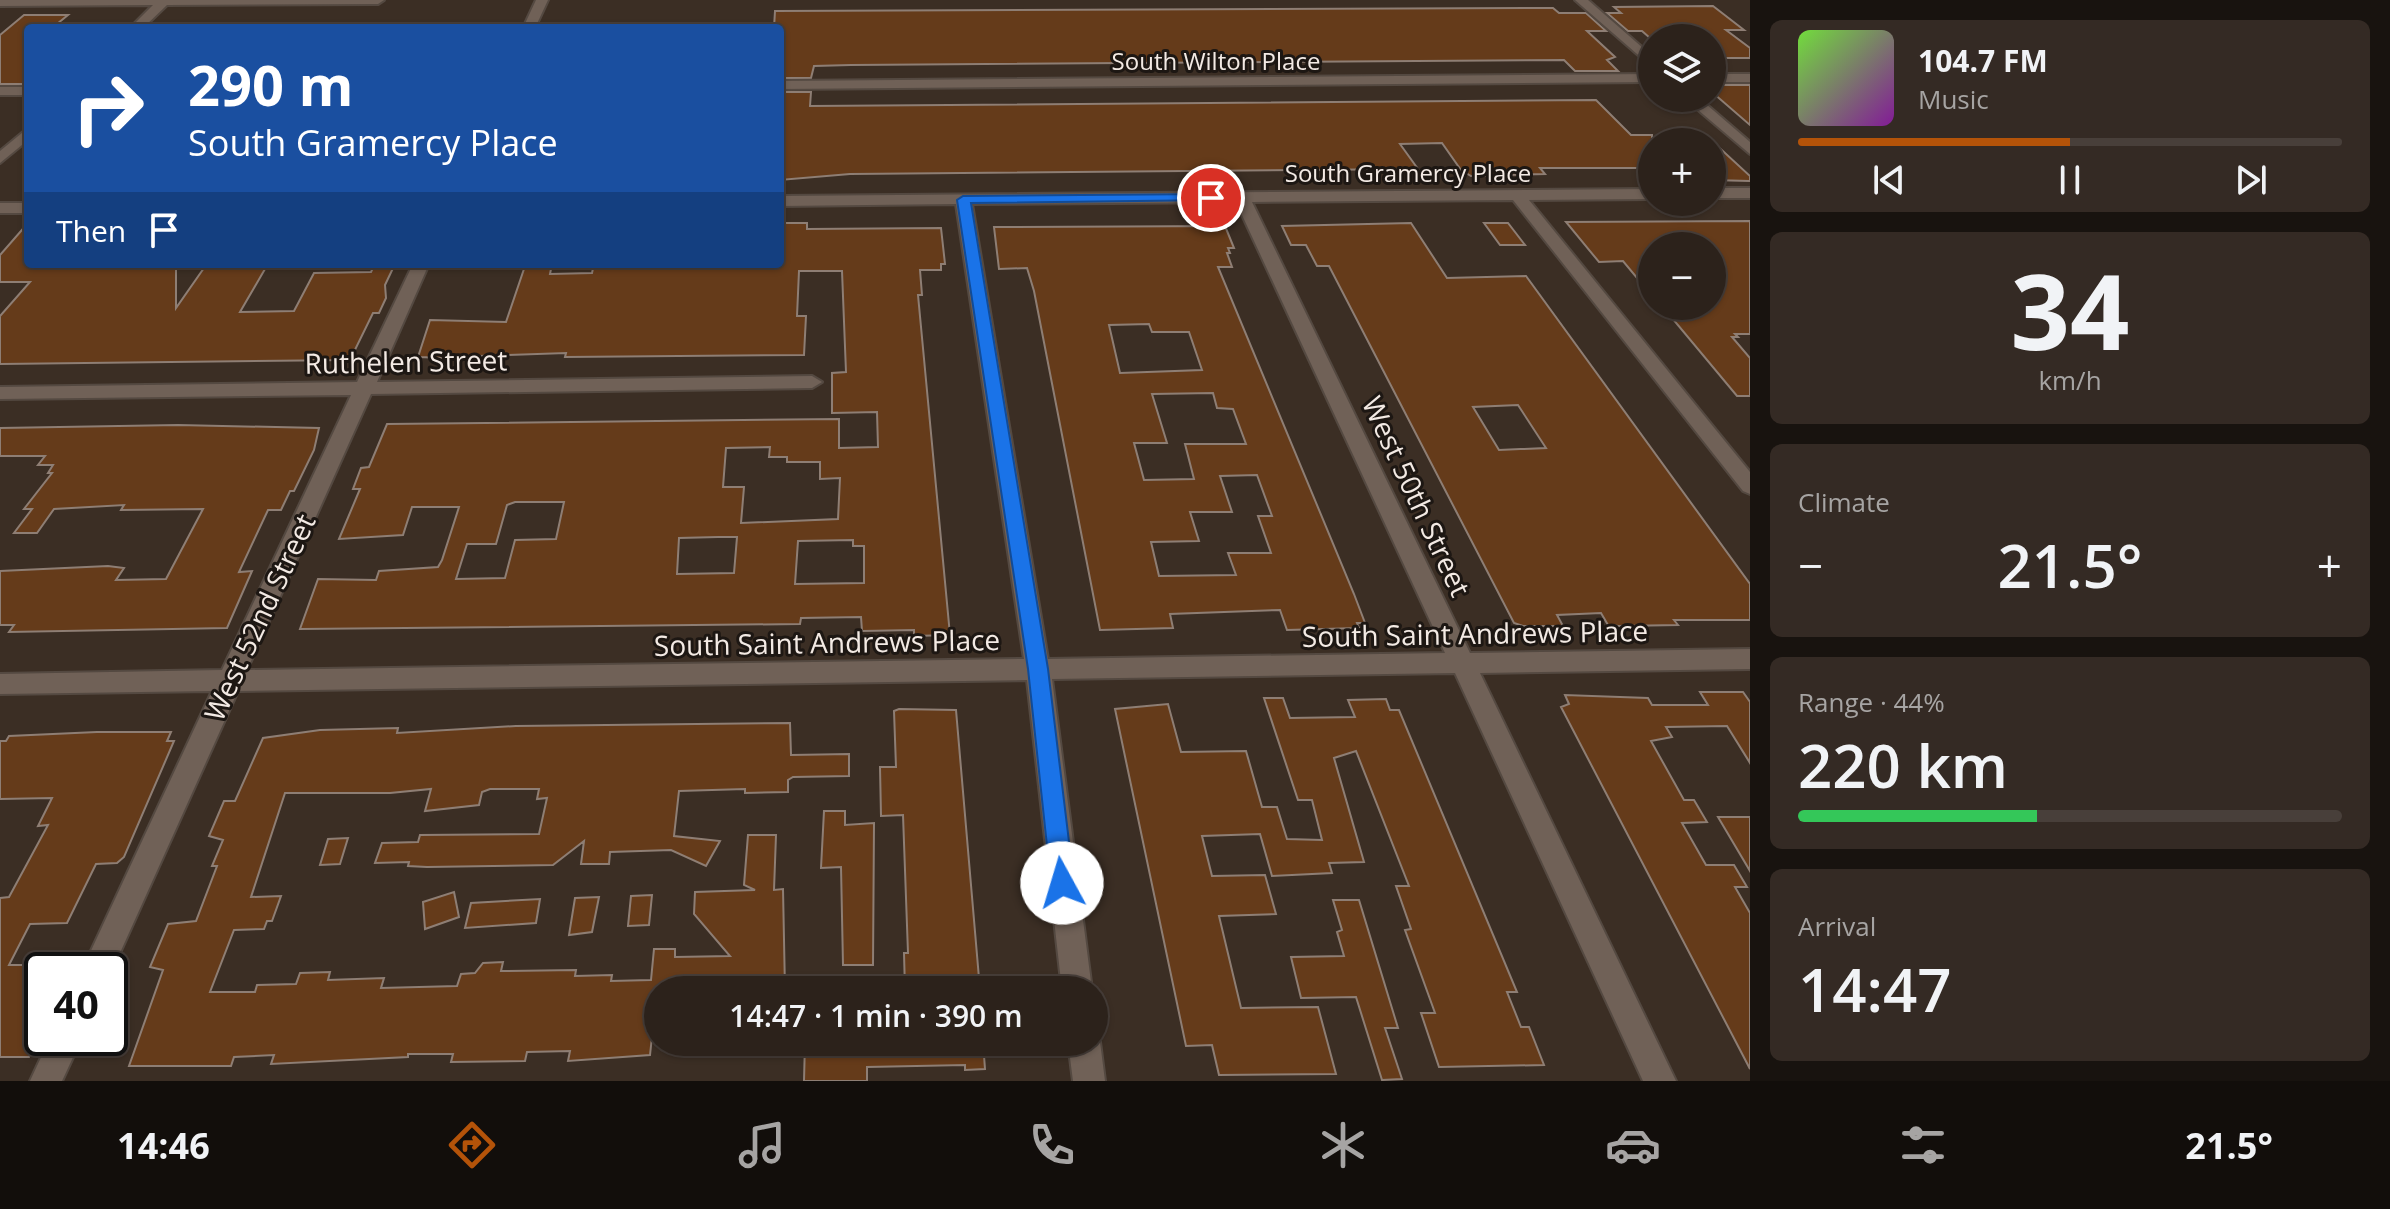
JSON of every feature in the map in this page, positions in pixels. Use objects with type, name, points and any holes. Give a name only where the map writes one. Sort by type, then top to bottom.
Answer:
[{"type":"street","points":[[0,2],[378,0]]},
{"type":"street","points":[[531,24],[542,0]]},
{"type":"street","points":[[1581,0],[1638,51]]},
{"type":"street","points":[[140,24],[164,1]]},
{"type":"street","name":"South Wilton Place","points":[[784,85],[1638,78]]},
{"type":"street","points":[[1726,78],[1750,78]]},
{"type":"street","points":[[0,91],[24,91]]},
{"type":"street","points":[[1707,112],[1750,150]]},
{"type":"street","points":[[0,159],[24,136]]},
{"type":"street","points":[[1726,193],[1750,193]]},
{"type":"street","name":"South Gramercy Place","points":[[784,201],[1638,194]]},
{"type":"street","points":[[1517,195],[1750,486]]},
{"type":"street","name":"West 50th Street","points":[[1242,197],[1660,1081]]},
{"type":"street","points":[[963,200],[1038,669],[1075,976]]},
{"type":"street","points":[[0,208],[24,208]]},
{"type":"street","name":"West 52nd Street","points":[[105,952],[419,268]]},
{"type":"street","name":"Ruthelen Street","points":[[0,393],[812,382]]},
{"type":"street","name":"South Saint Andrews Place","points":[[0,684],[1750,659]]},
{"type":"street","points":[[46,1081],[58,1056]]},
{"type":"street","points":[[1086,1056],[1089,1081]]},
{"type":"building","points":[[1713,6],[1744,30],[1726,30],[1726,24],[1638,24],[1638,31],[1628,31],[1607,13],[1621,13],[1614,7]]},
{"type":"building","points":[[1553,8],[1559,13],[1586,13],[1606,31],[1587,31],[1615,57],[1607,60],[1618,71],[1575,71],[1564,60],[851,65],[814,66],[811,78],[784,78],[784,24],[774,24],[775,11]]},
{"type":"building","points":[[24,15],[68,15],[57,24],[24,24],[24,84],[0,84],[0,35]]},
{"type":"building","points":[[1726,30],[1750,48],[1750,58],[1726,58]]},
{"type":"building","points":[[1726,85],[1750,85],[1750,125],[1726,104]]},
{"type":"building","points":[[784,92],[811,92],[810,106],[1596,100],[1631,135],[1638,135],[1638,168],[1540,168],[1545,174],[1471,176],[1461,170],[1442,143],[1400,144],[1418,169],[850,174],[784,180]]},
{"type":"building","points":[[1726,154],[1750,176],[1750,181],[1726,180]]},
{"type":"building","points":[[1750,221],[1750,334],[1735,334],[1738,337],[1732,337],[1750,358],[1750,396],[1737,396],[1674,320],[1726,320],[1726,232],[1638,232],[1638,279],[1623,261],[1599,262],[1566,222]]},
{"type":"building","points":[[784,223],[807,223],[807,229],[941,228],[945,264],[941,264],[941,270],[920,270],[922,295],[918,295],[950,635],[914,636],[914,630],[862,631],[861,617],[801,618],[800,624],[300,629],[318,579],[376,580],[379,571],[438,567],[442,560],[459,507],[412,507],[403,535],[339,539],[360,489],[353,489],[361,468],[369,467],[387,424],[839,419],[839,448],[878,447],[877,412],[832,413],[832,373],[846,372],[842,271],[799,271],[797,316],[806,316],[804,355],[565,357],[566,353],[479,356],[478,359],[418,357],[430,320],[506,322],[524,269],[551,269],[550,274],[592,273],[593,268],[784,268]],"holes":[[[770,447],[769,457],[787,457],[787,462],[820,462],[820,479],[840,478],[838,519],[741,523],[744,487],[723,487],[726,448]],[[515,502],[564,502],[556,539],[515,540],[505,578],[456,579],[467,544],[496,544],[507,505]],[[737,537],[734,573],[677,574],[679,538]],[[853,540],[853,546],[864,546],[864,583],[795,584],[798,541]]]},
{"type":"building","points":[[1411,223],[1447,278],[1526,276],[1750,584],[1750,620],[1674,620],[1678,625],[1619,626],[1608,625],[1601,613],[1557,615],[1563,626],[1523,626],[1514,623],[1329,266],[1317,266],[1306,245],[1291,245],[1282,226]],"holes":[[[1518,405],[1546,448],[1499,450],[1473,407]]]},
{"type":"building","points":[[1484,223],[1508,223],[1525,245],[1500,245]]},
{"type":"building","points":[[1225,226],[1234,248],[1228,248],[1230,253],[1227,253],[1232,267],[1218,267],[1365,623],[1357,623],[1359,628],[1287,630],[1280,610],[1170,614],[1173,628],[1100,630],[1034,291],[1027,268],[999,269],[994,227]],"holes":[[[1149,324],[1152,332],[1189,332],[1202,370],[1120,373],[1109,325]],[[1213,393],[1217,408],[1233,409],[1246,444],[1185,444],[1194,479],[1144,480],[1134,443],[1167,443],[1152,394]],[[1257,475],[1272,516],[1258,516],[1271,553],[1228,553],[1236,575],[1159,576],[1151,542],[1199,541],[1190,512],[1232,512],[1220,476]]]},
{"type":"building","points":[[24,228],[24,268],[176,268],[176,308],[204,268],[265,269],[240,312],[294,311],[314,273],[371,272],[373,268],[393,268],[385,285],[386,298],[379,313],[373,313],[350,360],[0,364],[0,316],[30,282],[0,282],[0,255]]},
{"type":"building","points":[[178,425],[319,428],[314,450],[294,491],[290,491],[281,510],[268,510],[239,572],[252,571],[227,628],[9,632],[14,625],[0,625],[0,571],[108,566],[124,568],[116,580],[166,579],[203,509],[121,510],[124,505],[54,509],[37,533],[14,533],[32,509],[24,509],[52,473],[48,473],[53,465],[38,465],[45,456],[0,456],[0,428]]},
{"type":"building","points":[[1700,692],[1743,692],[1750,702],[1750,763],[1727,726],[1666,727],[1672,737],[1651,741],[1684,800],[1694,800],[1707,822],[1682,823],[1706,865],[1734,865],[1747,887],[1735,887],[1750,913],[1750,1069],[1561,707],[1569,704],[1565,695],[1648,698],[1652,705],[1708,705]]},
{"type":"building","points":[[1264,698],[1283,698],[1290,718],[1355,717],[1348,700],[1386,699],[1390,710],[1399,710],[1517,992],[1507,992],[1521,1027],[1529,1027],[1544,1065],[1439,1067],[1421,1013],[1435,1013],[1405,930],[1411,929],[1396,886],[1409,886],[1356,751],[1334,758],[1364,862],[1329,863],[1332,873],[1272,876],[1260,834],[1202,836],[1212,876],[1265,875],[1276,914],[1219,916],[1241,1008],[1318,1007],[1336,1074],[1219,1075],[1212,1045],[1186,1046],[1115,709],[1168,704],[1181,752],[1246,751],[1262,807],[1277,807],[1287,839],[1322,840],[1312,800],[1298,800]]},
{"type":"building","points":[[956,710],[979,976],[905,976],[904,953],[908,953],[903,815],[881,816],[880,767],[896,767],[894,711]]},
{"type":"building","points":[[790,723],[791,755],[849,754],[849,776],[793,777],[788,780],[788,792],[745,793],[745,789],[679,791],[674,836],[720,841],[706,866],[671,850],[610,852],[609,864],[581,864],[584,841],[553,865],[427,867],[408,866],[409,862],[375,863],[382,843],[418,842],[420,835],[539,834],[547,798],[537,799],[539,789],[490,789],[482,792],[479,805],[425,811],[431,789],[390,793],[285,793],[251,897],[281,896],[272,921],[267,921],[264,929],[234,930],[210,992],[255,992],[257,985],[296,984],[300,973],[330,972],[328,980],[384,978],[381,988],[457,986],[461,974],[475,973],[483,963],[503,962],[501,971],[576,970],[575,976],[612,975],[611,981],[644,980],[644,1055],[568,1061],[570,1051],[527,1052],[525,1061],[451,1062],[453,1054],[408,1054],[408,1057],[271,1064],[274,1055],[234,1057],[231,1066],[129,1066],[163,970],[150,967],[168,924],[196,921],[217,866],[212,866],[223,840],[209,836],[224,801],[235,801],[263,738],[320,730],[398,728],[397,733],[516,726]]},
{"type":"building","points":[[171,732],[167,741],[174,741],[124,857],[117,863],[96,864],[67,923],[30,924],[9,965],[24,965],[24,1056],[29,1057],[0,1057],[0,898],[9,897],[48,825],[38,826],[52,798],[0,799],[0,741],[6,741],[9,736]]},
{"type":"building","points":[[824,811],[845,811],[845,825],[874,823],[873,965],[843,965],[841,867],[821,868]]},
{"type":"building","points":[[1718,817],[1750,817],[1750,871]]},
{"type":"building","points":[[748,835],[776,835],[774,890],[783,889],[785,976],[651,976],[654,949],[675,949],[675,957],[730,956],[694,914],[695,892],[755,890],[744,885]]},
{"type":"building","points":[[348,838],[340,864],[320,865],[328,839]]},
{"type":"building","points":[[454,892],[459,917],[425,929],[423,902]]},
{"type":"building","points":[[652,895],[649,925],[628,926],[631,896]]},
{"type":"building","points":[[599,897],[592,932],[569,935],[575,898]]},
{"type":"building","points":[[540,899],[536,923],[465,928],[471,903]]},
{"type":"building","points":[[1333,900],[1359,900],[1398,1028],[1385,1028],[1402,1079],[1382,1080],[1356,997],[1301,998],[1291,957],[1344,956],[1337,932],[1342,930]]},
{"type":"building","points":[[805,1056],[984,1056],[985,1069],[965,1070],[965,1065],[867,1067],[867,1081],[804,1081]]},
{"type":"route","points":[[1062,883],[1038,669],[963,200],[1211,198]]}]
